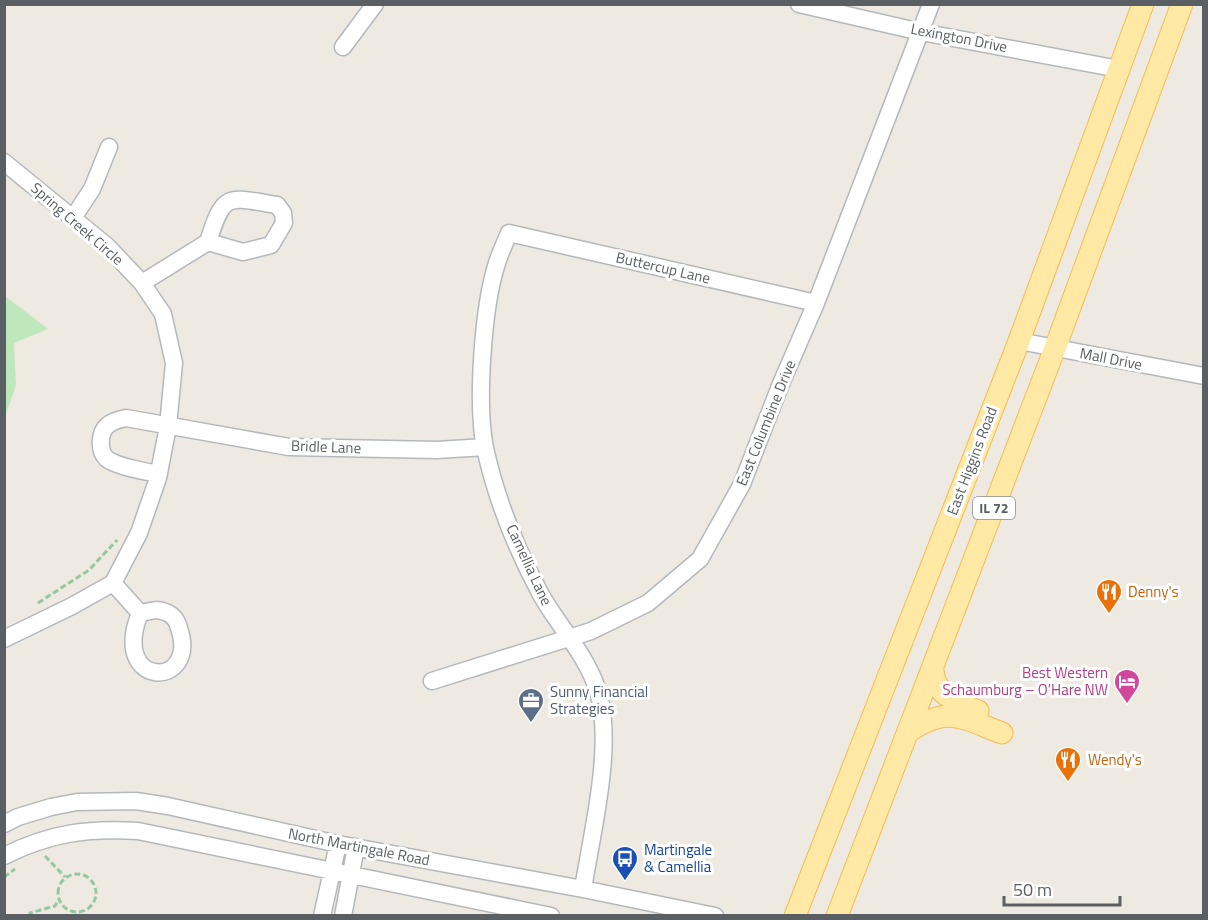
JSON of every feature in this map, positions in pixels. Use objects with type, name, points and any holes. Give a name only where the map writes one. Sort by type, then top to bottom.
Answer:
[{"type":"main road","name":"East Higgins Road","points":[[795,915],[1019,341],[1143,4]]},
{"type":"main road","name":"IL 72","points":[[837,915],[1055,348],[1182,4]]},
{"type":"main road","points":[[908,732],[924,721],[952,715],[1005,728],[954,702],[940,690],[933,668]]},
{"type":"street","points":[[343,46],[375,4]]},
{"type":"street","name":"Lexington Drive","points":[[799,4],[921,32],[1119,69]]},
{"type":"street","name":"East Columbine Drive","points":[[432,681],[591,631],[648,603],[700,559],[742,484],[780,386],[816,303],[931,4]]},
{"type":"street","points":[[73,218],[92,189],[109,147]]},
{"type":"street","name":"Spring Creek Circle","points":[[4,162],[107,246],[142,283],[162,314],[174,363],[168,426],[159,474],[139,533],[113,583]]},
{"type":"street","name":"Buttercup Lane","points":[[509,233],[816,303]]},
{"type":"street","name":"Camellia Lane","points":[[509,233],[496,264],[487,313],[481,402],[485,447],[503,508],[526,568],[551,615],[585,664],[598,692],[604,717],[600,780],[584,889]]},
{"type":"street","points":[[142,283],[208,242]]},
{"type":"street","name":"Mall Drive","points":[[1019,341],[1203,376]]},
{"type":"street","name":"Bridle Lane","points":[[159,474],[136,470],[108,460],[101,451],[100,438],[105,427],[114,421],[126,418],[289,447],[437,450],[485,447]]},
{"type":"street","points":[[4,639],[113,583],[140,613]]},
{"type":"street","name":"North Martingale Road","points":[[4,824],[29,814],[77,802],[136,801],[356,848],[715,915]]},
{"type":"street","name":"North Martingale Road","points":[[4,856],[56,835],[105,829],[163,835],[551,915]]},
{"type":"street","points":[[322,915],[338,844]]},
{"type":"street","points":[[343,915],[356,848]]},
{"type":"path","points":[[31,608],[89,570],[118,538]]},
{"type":"path","points":[[37,857],[44,854],[65,877]]},
{"type":"path","points":[[4,877],[17,868]]},
{"type":"path","points":[[78,873],[90,878],[96,890],[96,897],[89,908],[77,912],[64,908],[59,899],[58,890],[65,877],[78,873]]},
{"type":"path","points":[[29,915],[55,906],[59,899]]},
{"type":"green space","points":[[5,296],[48,329],[14,343],[16,385],[5,417]]},
{"type":"place","name":"Denny's","points":[[1109,615]]},
{"type":"place","name":"Best Western Schaumburg – O’Hare NW","points":[[1127,705]]},
{"type":"place","name":"Sunny Financial Strategies","points":[[531,724]]},
{"type":"place","name":"Wendy's","points":[[1068,783]]},
{"type":"place","name":"Martingale & Camellia","points":[[625,882]]}]
